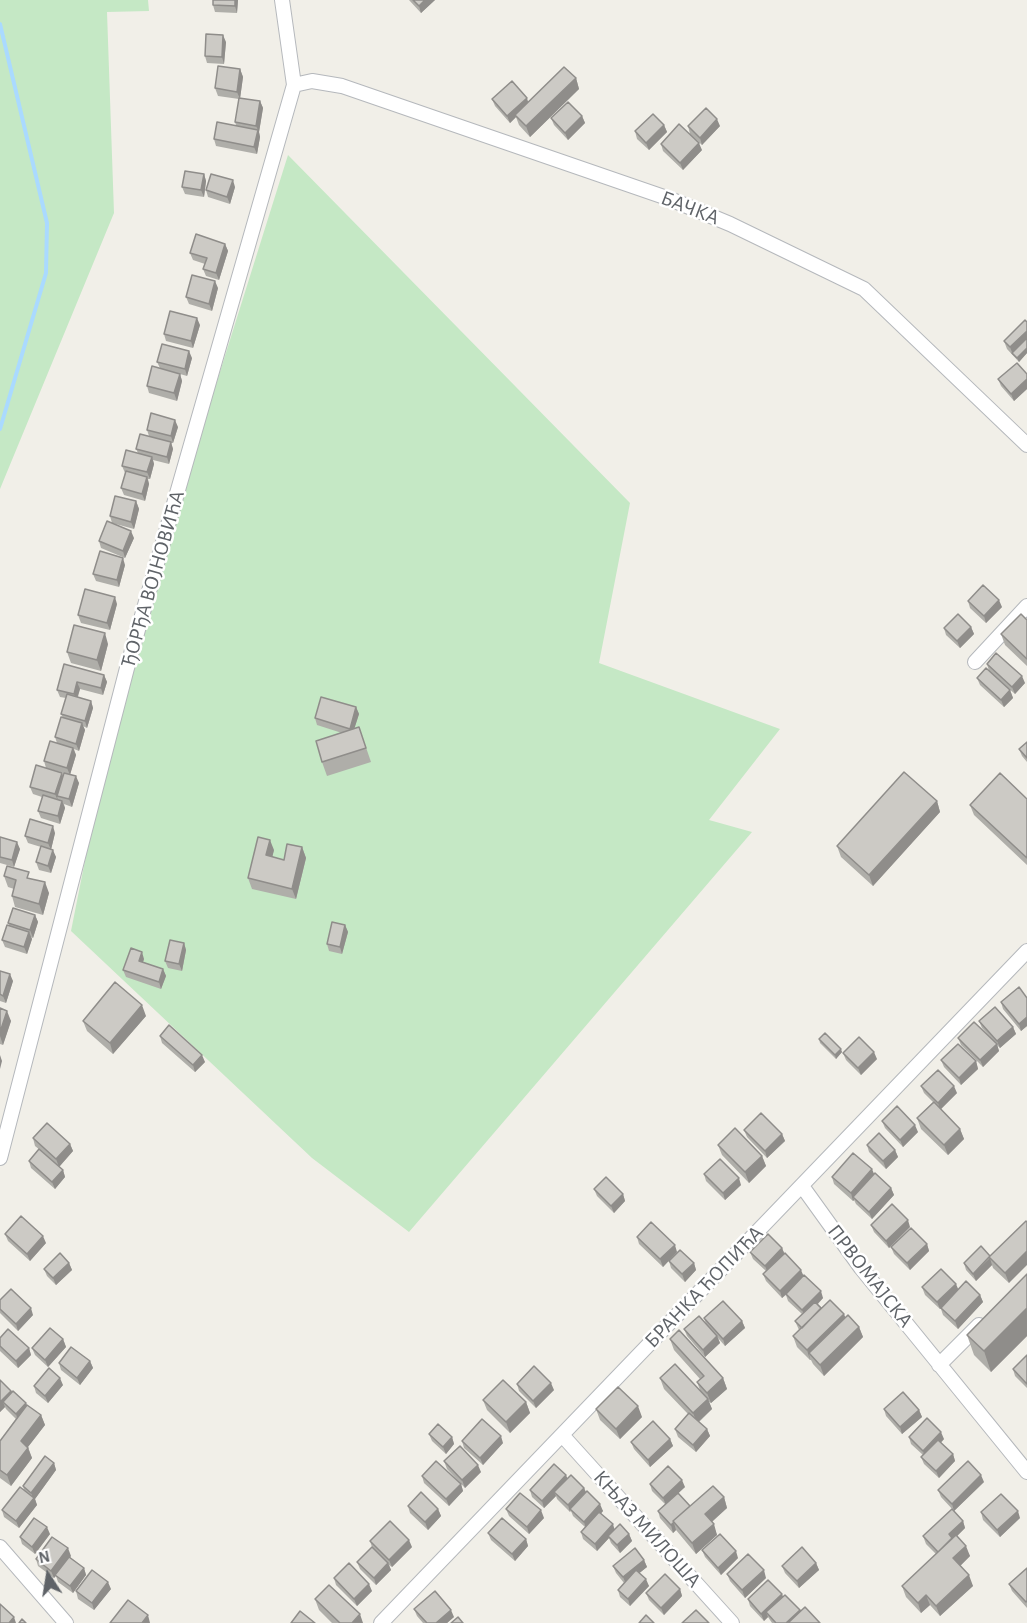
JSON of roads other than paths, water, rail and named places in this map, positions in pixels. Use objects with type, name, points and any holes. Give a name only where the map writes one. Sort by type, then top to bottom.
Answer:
[{"type":"street","name":"ЂОРЂА ВОЈНОВИЋА","points":[[0,1158],[127,668],[294,85],[282,0]]},
{"type":"street","name":"БАЧКА","points":[[294,85],[312,81],[342,86],[670,199],[730,224],[854,284],[864,289],[1027,445]]},
{"type":"street","points":[[975,662],[1027,606]]},
{"type":"street","name":"БРАНКА ЋОПИЋА","points":[[381,1623],[1027,951]]},
{"type":"street","name":"ПРВОМАЈСКА","points":[[802,1186],[861,1268],[1027,1472]]},
{"type":"street","points":[[939,1365],[987,1317]]},
{"type":"street","name":"КЊАЗ МИЛОША","points":[[562,1435],[732,1623]]},
{"type":"street","points":[[0,1547],[66,1623]]},
{"type":"waterway","points":[[0,24],[47,223],[46,273],[0,429]]}]
